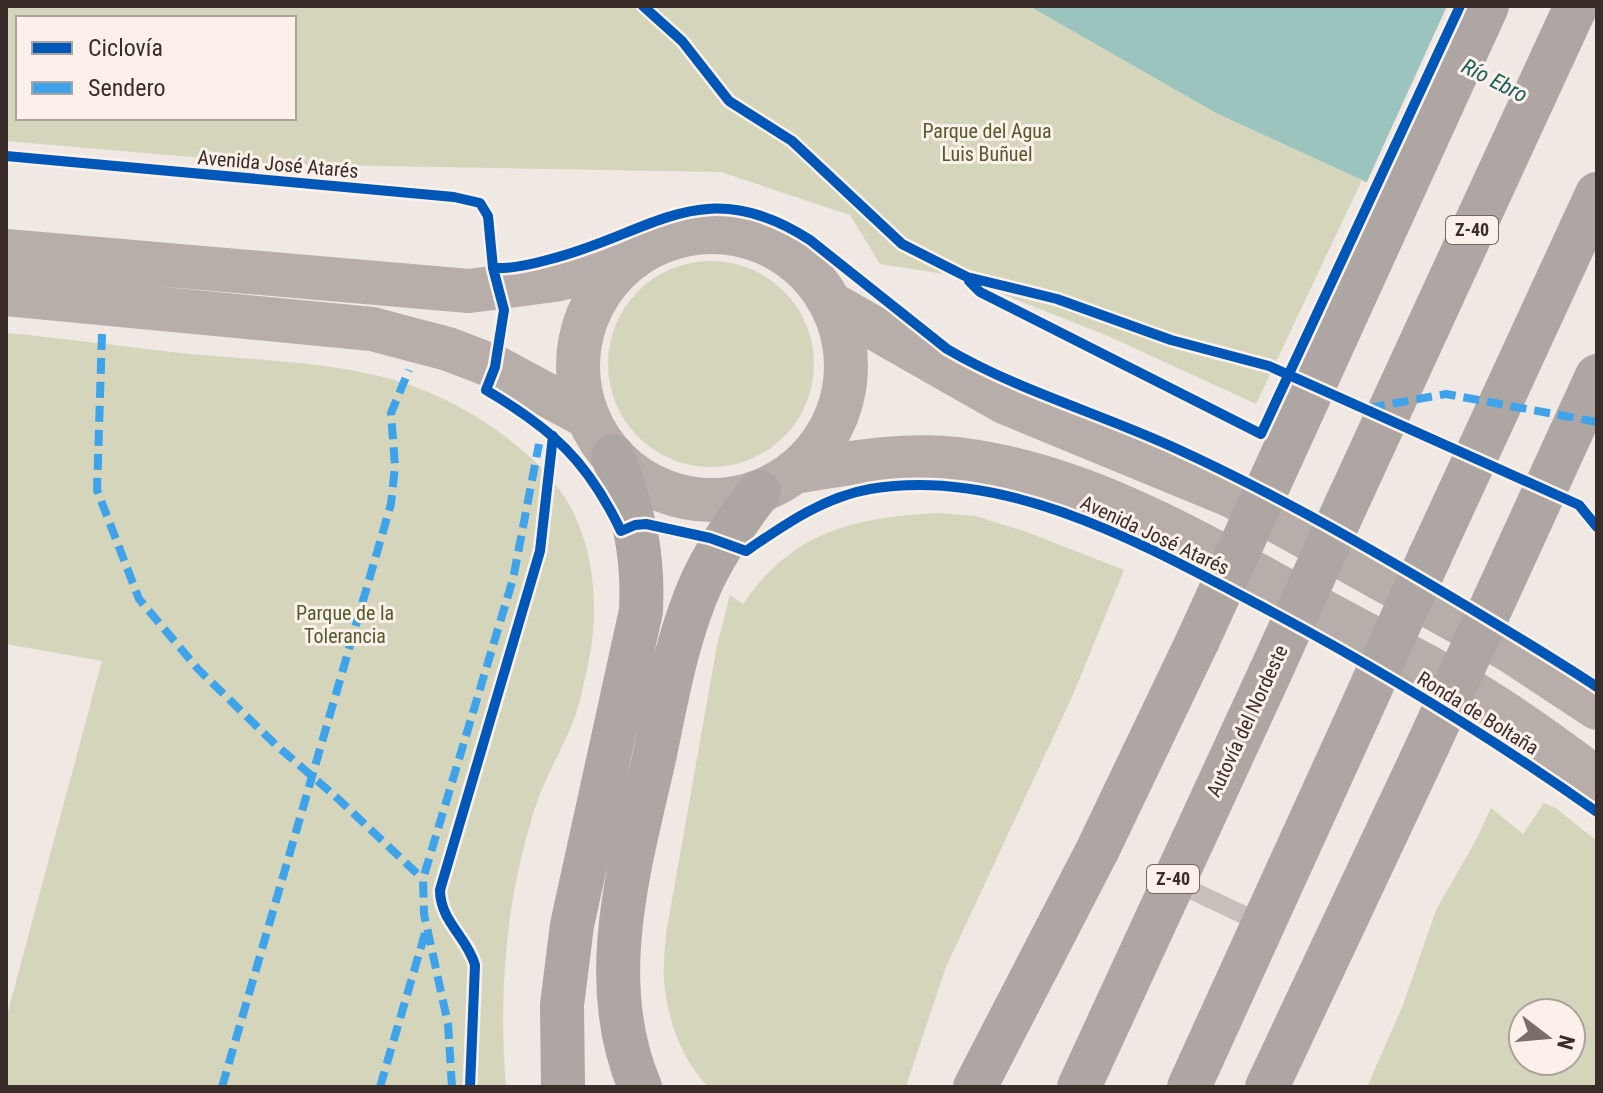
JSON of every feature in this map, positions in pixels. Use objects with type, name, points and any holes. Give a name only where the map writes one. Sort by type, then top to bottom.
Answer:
[{"type":"highway","points":[[975,1087],[1098,849],[1198,640],[1487,6]]},
{"type":"highway","name":"Autovía del Nordeste","points":[[1079,1087],[1576,6]]},
{"type":"highway","points":[[1189,1087],[1597,194]]},
{"type":"highway","points":[[1267,1087],[1597,376]]},
{"type":"highway","points":[[563,1087],[562,1005],[572,925],[641,611],[643,571],[637,537],[613,456]]},
{"type":"highway","points":[[640,1087],[630,1063],[617,964],[621,909],[667,700],[689,615],[708,571],[777,482]]},
{"type":"highway","points":[[999,1087],[1098,849]]},
{"type":"main road","points":[[6,251],[469,291],[554,280],[598,270],[667,240],[704,231],[743,235],[779,249],[809,272],[832,304],[844,339],[847,376],[839,412],[821,445],[777,482],[728,499],[696,500],[665,492],[637,477],[613,456],[588,417],[579,382],[580,347],[589,313],[607,282],[633,257]]},
{"type":"main road","points":[[6,294],[372,329],[448,349],[495,367],[588,417]]},
{"type":"main road","points":[[832,304],[1004,402],[1232,496],[1509,650],[1597,708]]},
{"type":"main road","name":"Avenida José Atarés","points":[[777,482],[905,458],[956,459],[1013,469],[1069,486],[1131,512],[1219,555],[1347,625]]},
{"type":"main road","name":"Ronda de Boltaña","points":[[1347,625],[1481,698],[1544,739],[1597,779]]},
{"type":"lane","points":[[1172,881],[1263,924]]},
{"type":"green space","name":"Parque del Agua Luis Buñuel","points":[[6,6],[1029,6],[1216,113],[1362,180],[1256,404],[1108,336],[957,276],[880,264],[850,215],[721,172],[274,164],[6,141]]},
{"type":"green space","points":[[711,261],[750,269],[784,291],[806,325],[814,364],[806,403],[784,437],[750,459],[711,467],[672,459],[638,437],[616,403],[608,364],[616,325],[638,291],[672,269]]},
{"type":"green space","name":"Parque de la Tolerancia","points":[[6,333],[297,363],[384,377],[433,394],[480,419],[526,453],[562,493],[574,514],[587,552],[594,592],[593,634],[576,714],[540,795],[526,839],[511,909],[504,980],[506,1087],[6,1087],[6,1019],[102,661],[6,644]]},
{"type":"green space","points":[[937,513],[975,516],[1024,531],[1124,570],[1072,697],[946,967],[906,1087],[709,1087],[690,1064],[677,1037],[665,992],[664,962],[666,934],[717,645],[730,595],[743,604],[762,579],[783,560],[804,544],[827,533],[878,519]]},
{"type":"green space","points":[[1544,803],[1557,809],[1597,841],[1597,1087],[1367,1087],[1403,1005],[1436,910],[1491,808],[1523,834]]},
{"type":"water","name":"Río Ebro","points":[[1029,6],[1597,6],[1597,318],[1362,180],[1216,113]]},
{"type":"pier","points":[[1447,6],[1597,6],[1597,322],[1365,186]]},
{"type":"marked path","points":[[102,334],[97,490],[139,599],[198,669],[423,879]]},
{"type":"marked path","points":[[222,1087],[391,504],[395,466],[391,413],[409,370]]},
{"type":"marked path","points":[[1369,408],[1446,394],[1597,422]]},
{"type":"marked path","points":[[452,1087],[448,1024],[424,914],[423,879],[513,579],[539,444]]},
{"type":"marked path","points":[[380,1087],[426,930]]},
{"type":"cycle path","points":[[643,6],[682,41],[729,101],[792,141],[902,244],[967,277],[1057,299],[1171,340],[1269,366],[1579,505],[1597,527]]},
{"type":"cycle path","points":[[969,281],[980,292],[1261,434],[1460,6]]},
{"type":"cycle path","points":[[6,156],[454,197],[480,203],[488,216],[493,268],[504,310],[495,367],[486,390],[530,418],[566,448],[595,484],[621,531],[646,524],[710,538],[746,551],[821,505],[870,489],[920,485],[971,489],[1021,499],[1120,535],[1301,628],[1472,729],[1597,812]]},
{"type":"cycle path","points":[[493,268],[547,260],[677,214],[707,209],[738,210],[772,220],[810,240],[947,349],[1031,390],[1146,435],[1249,483],[1392,562],[1597,687]]},
{"type":"cycle path","points":[[470,1087],[475,965],[444,911],[440,890],[540,551],[553,436]]}]
